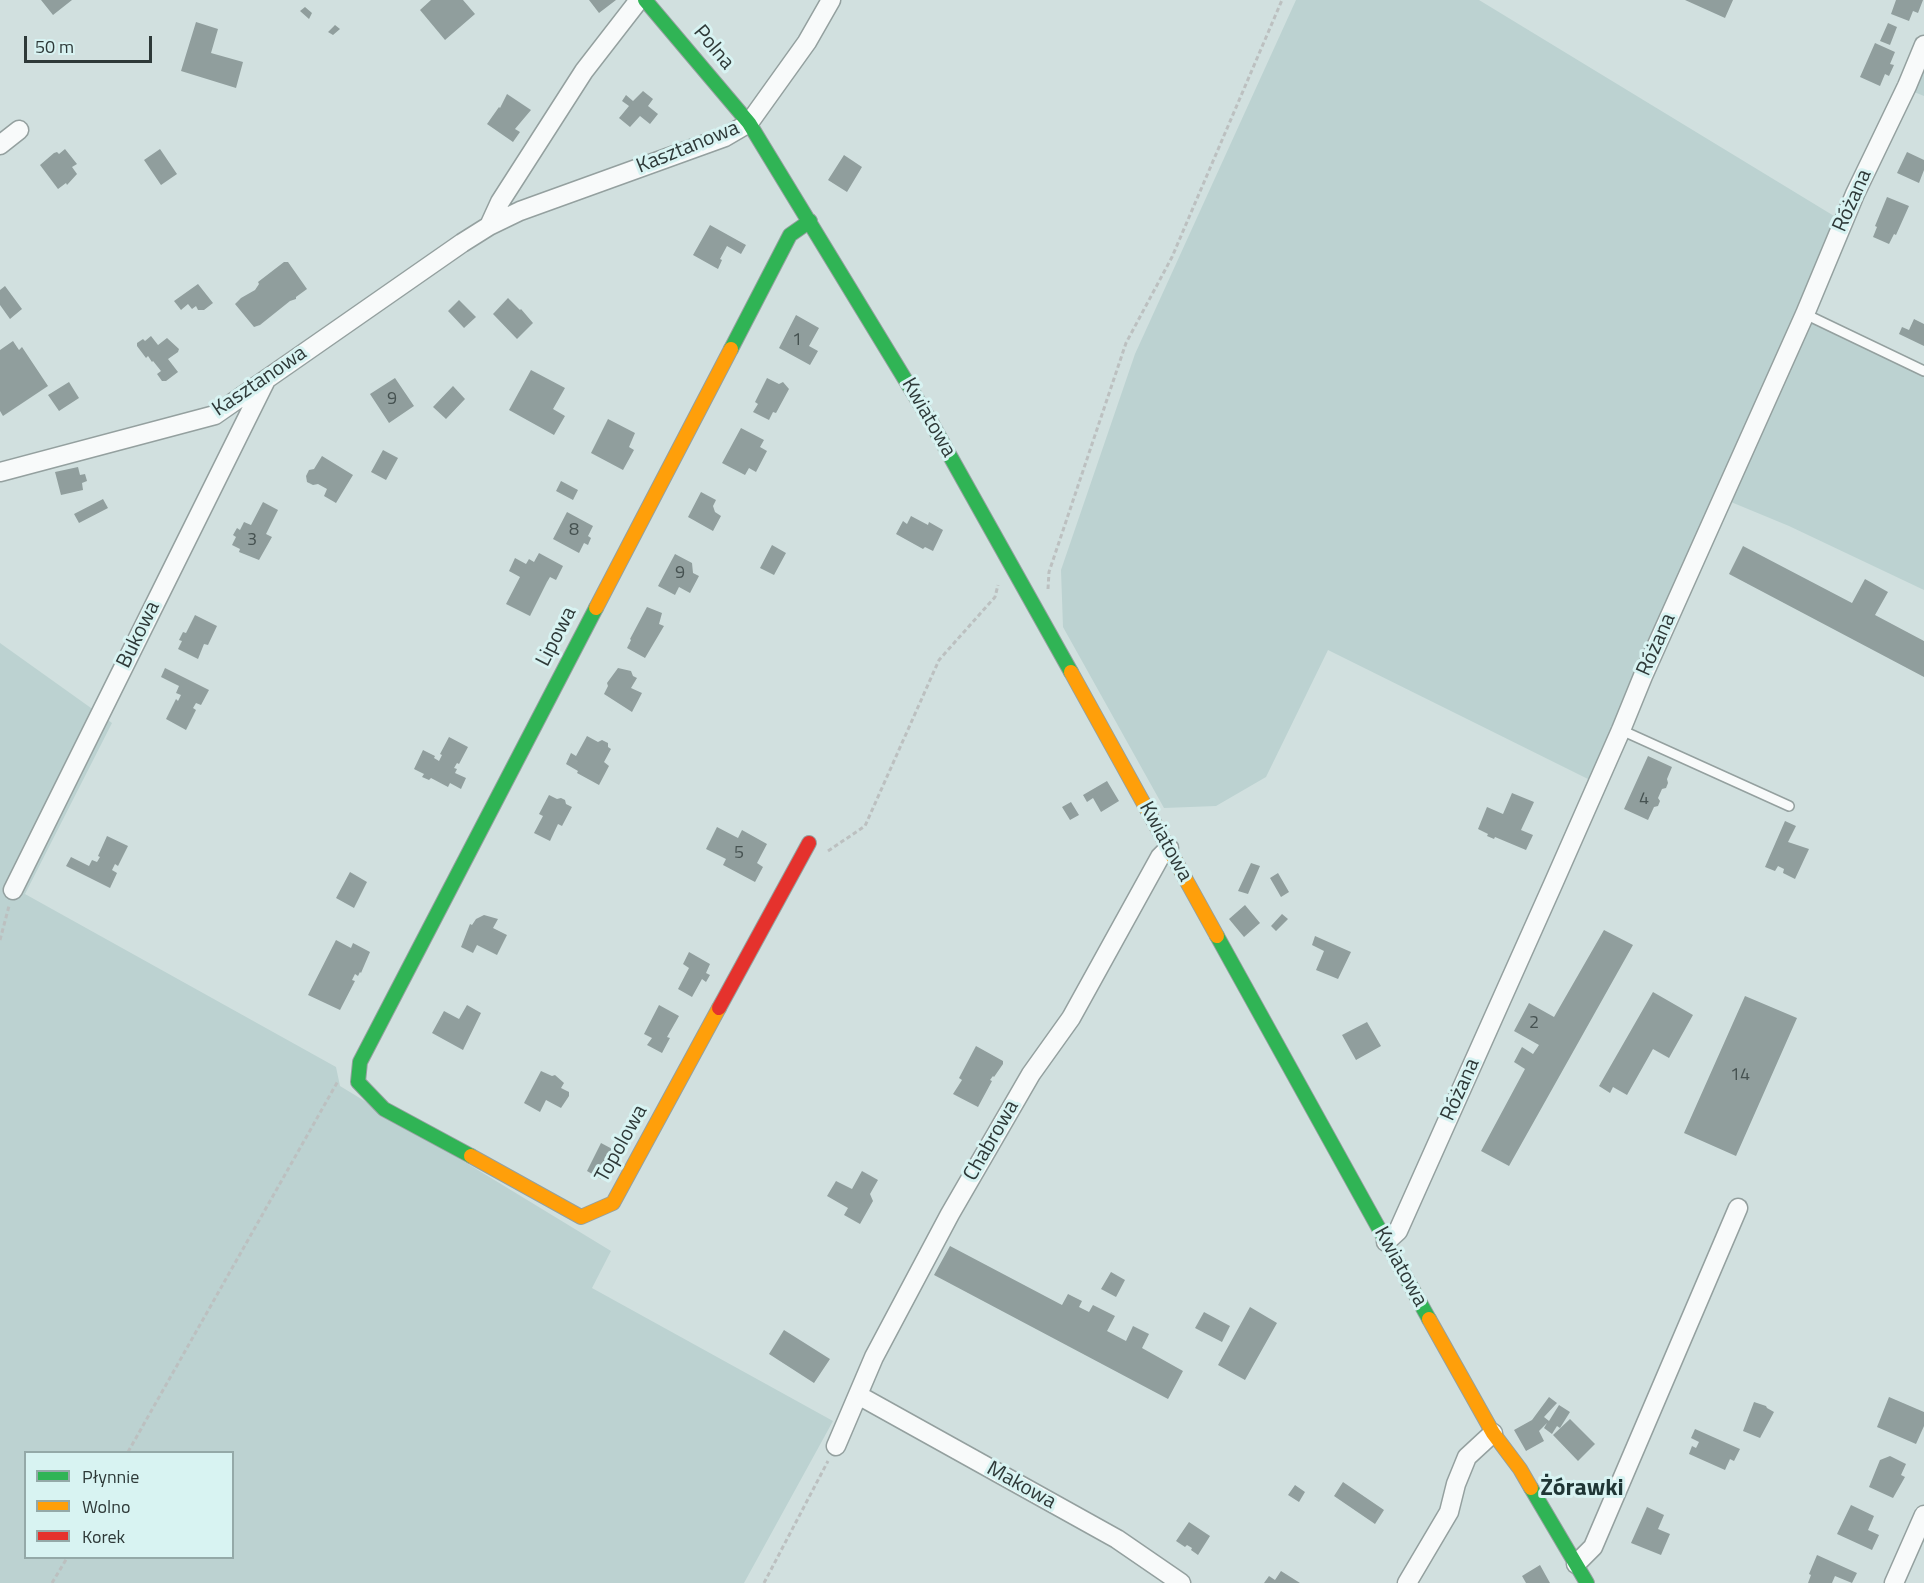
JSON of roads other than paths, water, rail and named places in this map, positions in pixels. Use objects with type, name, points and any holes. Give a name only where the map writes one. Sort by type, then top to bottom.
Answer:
[{"type":"street","points":[[489,226],[500,202],[584,71],[639,0]]},
{"type":"street","name":"Polna","points":[[645,0],[749,123]]},
{"type":"street","name":"Kasztanowa","points":[[0,472],[215,416],[489,226],[520,211],[725,137],[749,123],[807,42],[831,0]]},
{"type":"street","name":"Różana","points":[[1386,1242],[1398,1231],[1403,1220],[1621,730],[1642,676],[1805,314],[1855,194],[1907,86],[1924,45]]},
{"type":"street","name":"Kwiatowa","points":[[749,123],[931,422],[1493,1433],[1520,1469],[1587,1583]]},
{"type":"street","points":[[0,145],[19,130]]},
{"type":"street","name":"Lipowa","points":[[358,1082],[360,1062],[790,235],[810,221]]},
{"type":"street","name":"Bukowa","points":[[13,890],[266,380]]},
{"type":"street","name":"Topolowa","points":[[358,1082],[384,1109],[581,1217],[613,1203],[809,843]]},
{"type":"street","name":"Chabrowa","points":[[836,1446],[874,1357],[950,1214],[1031,1074],[1071,1018],[1160,857],[1169,848]]},
{"type":"street","points":[[1576,1564],[1593,1547],[1738,1208]]},
{"type":"street","name":"Makowa","points":[[858,1395],[1118,1539],[1182,1583]]},
{"type":"street","points":[[1407,1583],[1449,1512],[1456,1484],[1467,1457],[1493,1433]]},
{"type":"street","points":[[1893,1583],[1924,1515]]},
{"type":"lane","points":[[1805,314],[1924,371]]},
{"type":"lane","points":[[1621,730],[1789,806]]},
{"type":"district","name":"Żórawki","points":[[1582,1489]]}]
